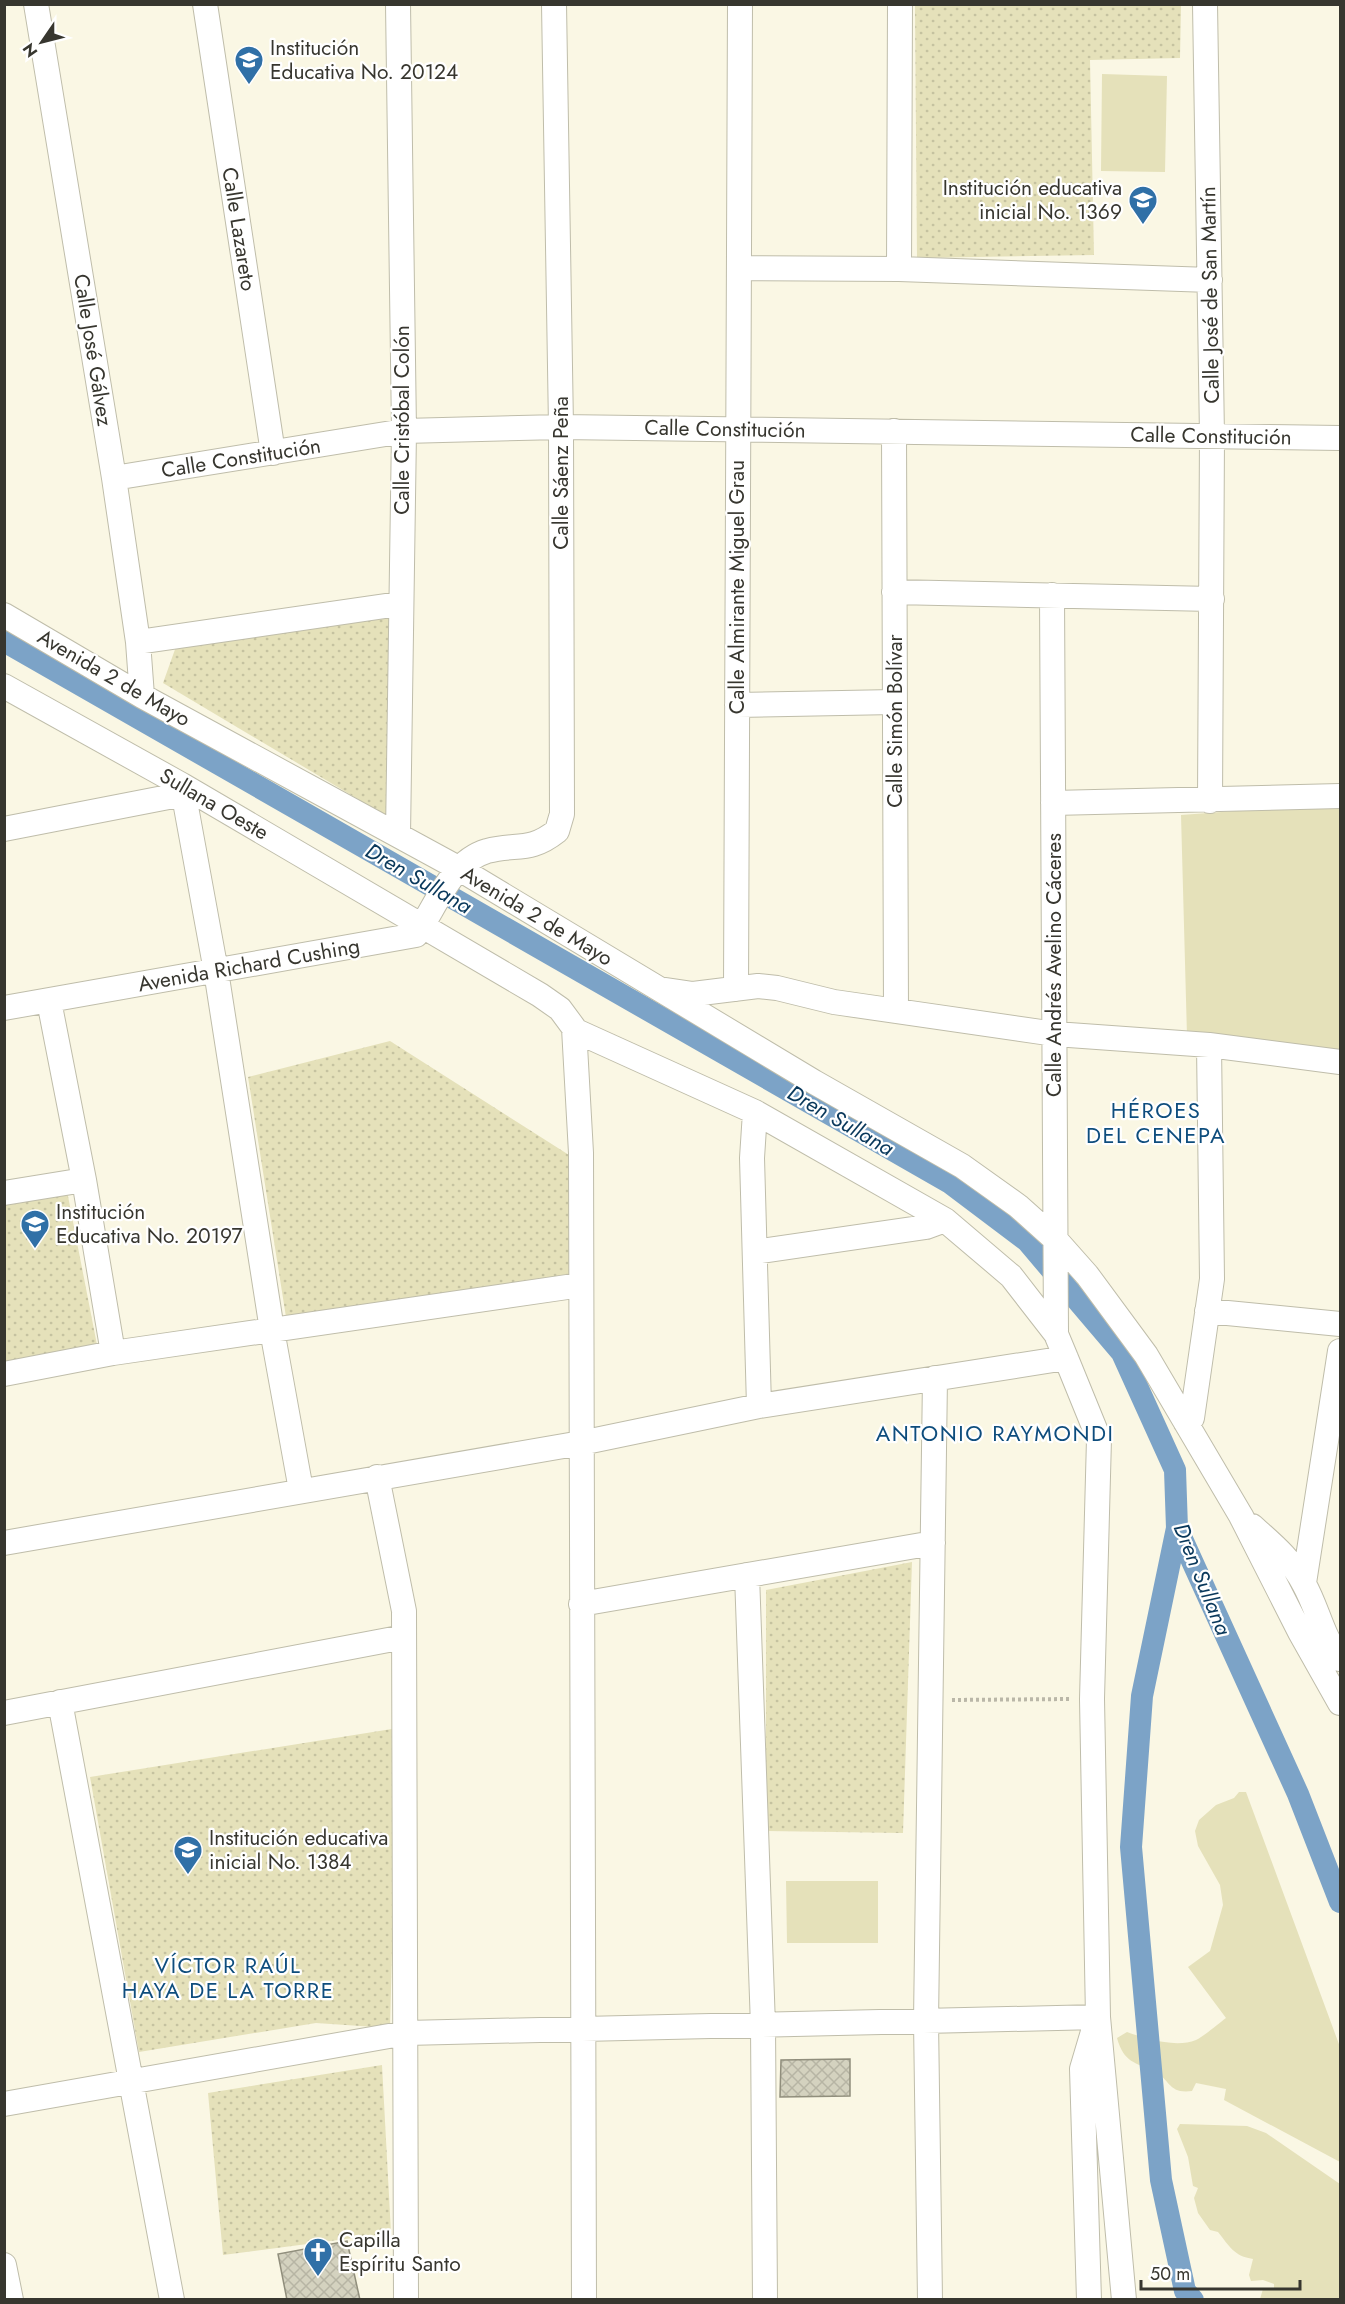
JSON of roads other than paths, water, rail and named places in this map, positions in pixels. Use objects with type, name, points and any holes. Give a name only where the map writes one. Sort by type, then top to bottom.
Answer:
[{"type":"street","name":"Calle José Gálvez","points":[[36,4],[114,478],[138,642],[142,696]]},
{"type":"street","name":"Calle Lazareto","points":[[205,4],[273,453]]},
{"type":"street","name":"Calle Cristóbal Colón","points":[[398,4],[404,431],[399,604],[398,835]]},
{"type":"street","name":"Calle Sáenz Peña","points":[[455,872],[485,852],[530,847],[544,841],[557,831],[562,814],[561,427],[554,4]]},
{"type":"street","name":"Calle Almirante Miguel Grau","points":[[736,989],[740,4]]},
{"type":"street","points":[[899,269],[900,4]]},
{"type":"street","name":"Calle José de San Martín","points":[[1205,4],[1212,436],[1210,801]]},
{"type":"street","points":[[739,268],[899,269],[1210,280]]},
{"type":"street","name":"Calle Constitución","points":[[114,478],[404,431],[561,427],[1341,438]]},
{"type":"street","name":"Calle Simón Bolívar","points":[[894,432],[896,1011]]},
{"type":"street","points":[[894,592],[1212,599]]},
{"type":"street","name":"Calle Andrés Avelino Cáceres","points":[[1052,595],[1056,1324]]},
{"type":"street","points":[[138,642],[399,604]]},
{"type":"street","name":"Avenida 2 de Mayo","points":[[4,615],[142,696],[398,835],[455,872],[962,1166],[1018,1206],[1056,1247],[1087,1275],[1146,1355],[1241,1516]]},
{"type":"street","name":"Sullana Oeste","points":[[4,686],[183,790],[424,922],[560,1009],[574,1030]]},
{"type":"street","points":[[737,705],[895,702]]},
{"type":"street","points":[[4,829],[183,790],[216,971],[272,1330],[301,1490]]},
{"type":"street","points":[[1053,803],[1210,801],[1341,796]]},
{"type":"street","points":[[424,922],[455,872]]},
{"type":"street","name":"Avenida Richard Cushing","points":[[4,1008],[49,1002],[416,935],[424,922]]},
{"type":"street","points":[[658,988],[693,994],[758,986],[777,988],[811,997],[1054,1034],[1209,1045],[1341,1062]]},
{"type":"street","points":[[49,1002],[84,1180],[113,1353]]},
{"type":"street","points":[[584,2300],[581,1153],[574,1030],[755,1112],[945,1220],[1011,1276],[1056,1324],[1066,1358],[1100,1438],[1092,1699],[1098,2017],[1124,2300]]},
{"type":"street","points":[[1186,1423],[1192,1418],[1212,1279],[1209,1045]]},
{"type":"street","points":[[755,1112],[753,1158],[759,1406]]},
{"type":"street","points":[[4,1193],[84,1180]]},
{"type":"street","points":[[755,1252],[926,1227],[945,1220]]},
{"type":"street","points":[[4,1374],[113,1353],[581,1285]]},
{"type":"street","points":[[1207,1311],[1341,1323]]},
{"type":"street","points":[[1304,1583],[1341,1351]]},
{"type":"street","points":[[4,1543],[581,1443],[759,1406],[1066,1358]]},
{"type":"street","points":[[930,2300],[926,2021],[934,1378]]},
{"type":"street","points":[[377,1477],[404,1611],[406,2300]]},
{"type":"street","points":[[1241,1516],[1283,1554],[1304,1583],[1329,1645],[1341,1659]]},
{"type":"street","points":[[1241,1516],[1300,1632],[1341,1703]]},
{"type":"street","points":[[581,1604],[933,1543]]},
{"type":"street","points":[[747,1575],[763,2026],[765,2300]]},
{"type":"street","points":[[4,1713],[404,1636]]},
{"type":"street","points":[[60,1702],[172,2300]]},
{"type":"street","points":[[4,2104],[406,2033],[582,2031],[1098,2017]]},
{"type":"street","points":[[1089,2300],[1082,2069],[1098,2017]]},
{"type":"street","points":[[4,2265],[11,2300]]},
{"type":"waterway","name":"Dren Sullana","points":[[4,641],[950,1183],[1027,1241],[1122,1353],[1175,1470],[1177,1528],[1298,1794],[1340,1902]]},
{"type":"waterway","points":[[1177,1528],[1142,1696],[1131,1847],[1161,2180],[1185,2291],[1193,2300]]},
{"type":"place","name":"Institución Educativa No. 20124","points":[[249,86]]},
{"type":"place","name":"Institución educativa inicial No. 1369","points":[[1143,226]]},
{"type":"place","name":"Institución Educativa No. 20197","points":[[35,1250]]},
{"type":"place","name":"Institución educativa inicial No. 1384","points":[[188,1876]]},
{"type":"place","name":"Capilla Espíritu Santo","points":[[318,2278]]},
{"type":"district","name":"HÉROES DEL CENEPA","points":[[1156,1122]]},
{"type":"district","name":"ANTONIO RAYMONDI","points":[[995,1433]]},
{"type":"district","name":"VÍCTOR RAÚL HAYA DE LA TORRE","points":[[228,1978]]}]
